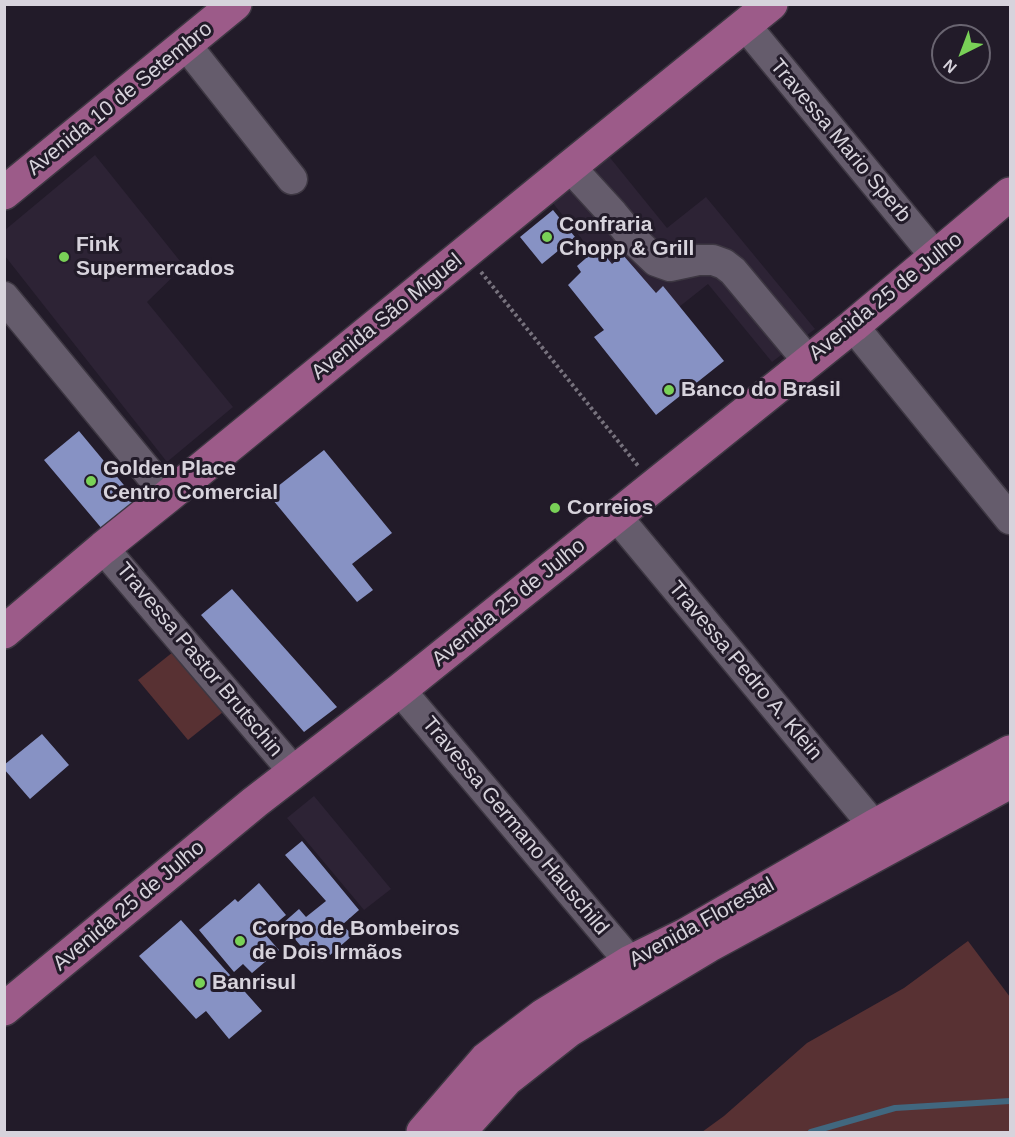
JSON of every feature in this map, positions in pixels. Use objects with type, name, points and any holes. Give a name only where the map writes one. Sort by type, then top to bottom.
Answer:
[{"type":"main road","name":"Avenida 10 de Setembro","points":[[5,191],[236,4]]},
{"type":"main road","name":"Avenida São Miguel","points":[[4,632],[103,548],[771,4]]},
{"type":"main road","name":"Avenida 25 de Julho","points":[[4,1009],[246,809],[617,517],[1011,195]]},
{"type":"main road","name":"Avenida Florestal","points":[[459,1132],[507,1079],[568,1031],[950,800],[1011,752]]},
{"type":"main road","name":"Avenida Florestal","points":[[423,1132],[486,1059],[544,1015],[630,962],[685,935],[874,826],[1011,782]]},
{"type":"street","name":"Travessa Mario Sperb","points":[[745,25],[936,257]]},
{"type":"street","points":[[186,45],[292,179]]},
{"type":"street","points":[[570,167],[638,244],[656,261],[670,266],[698,260],[713,260],[733,271],[808,361]]},
{"type":"street","points":[[4,297],[168,496]]},
{"type":"street","points":[[853,326],[1011,519]]},
{"type":"street","name":"Travessa Pedro A. Klein","points":[[617,517],[874,826]]},
{"type":"street","name":"Travessa Pastor Brutschin","points":[[103,548],[294,772]]},
{"type":"street","name":"Travessa Germano Hauschild","points":[[400,690],[630,962]]},
{"type":"path","points":[[465,253],[654,486]]},
{"type":"shaded area","points":[[607,154],[667,228],[706,197],[815,329],[772,362],[708,284],[679,307],[663,287],[656,293],[623,255],[612,264],[597,258],[552,202]]},
{"type":"shaded area","points":[[95,155],[184,266],[147,302],[233,407],[167,462],[5,256],[5,230]]},
{"type":"shaded area","points":[[173,652],[223,712],[188,740],[138,680]]},
{"type":"shaded area","points":[[314,796],[391,889],[364,910],[287,818]]},
{"type":"shaded area","points":[[968,941],[1010,997],[1010,1132],[702,1132],[724,1116],[807,1043],[904,988]]},
{"type":"building","name":"Confraria Chopp & Grill","points":[[553,210],[575,237],[542,264],[520,237]]},
{"type":"building","points":[[593,252],[597,258],[603,253],[612,264],[623,255],[656,293],[663,286],[724,361],[656,415],[594,337],[604,330],[568,285],[581,272],[577,266]]},
{"type":"building","name":"Golden Place Centro Comercial","points":[[79,431],[138,502],[103,530],[44,460]]},
{"type":"building","points":[[324,450],[392,533],[352,564],[373,590],[357,602],[268,494]]},
{"type":"building","points":[[232,589],[337,707],[304,732],[201,615]]},
{"type":"building","points":[[42,734],[69,765],[30,799],[4,769],[4,765]]},
{"type":"building","points":[[302,841],[359,910],[342,925],[353,935],[322,962],[310,949],[306,952],[282,924],[299,909],[306,917],[326,901],[285,855]]},
{"type":"building","name":"Corpo de Bombeiros de Dois Irmãos","points":[[259,883],[286,915],[264,933],[279,950],[252,973],[243,964],[234,972],[199,930],[235,899],[238,902]]},
{"type":"building","name":"Banrisul","points":[[181,920],[262,1011],[229,1039],[206,1011],[196,1019],[139,956]]},
{"type":"waterway","points":[[811,1132],[895,1108],[1010,1101]]},
{"type":"place","name":"Confraria Chopp & Grill","points":[[547,237]]},
{"type":"place","name":"Fink Supermercados","points":[[64,257]]},
{"type":"place","name":"Banco do Brasil","points":[[669,390]]},
{"type":"place","name":"Golden Place Centro Comercial","points":[[91,481]]},
{"type":"place","name":"Correios","points":[[555,508]]},
{"type":"place","name":"Corpo de Bombeiros de Dois Irmãos","points":[[240,941]]},
{"type":"place","name":"Banrisul","points":[[200,983]]}]
